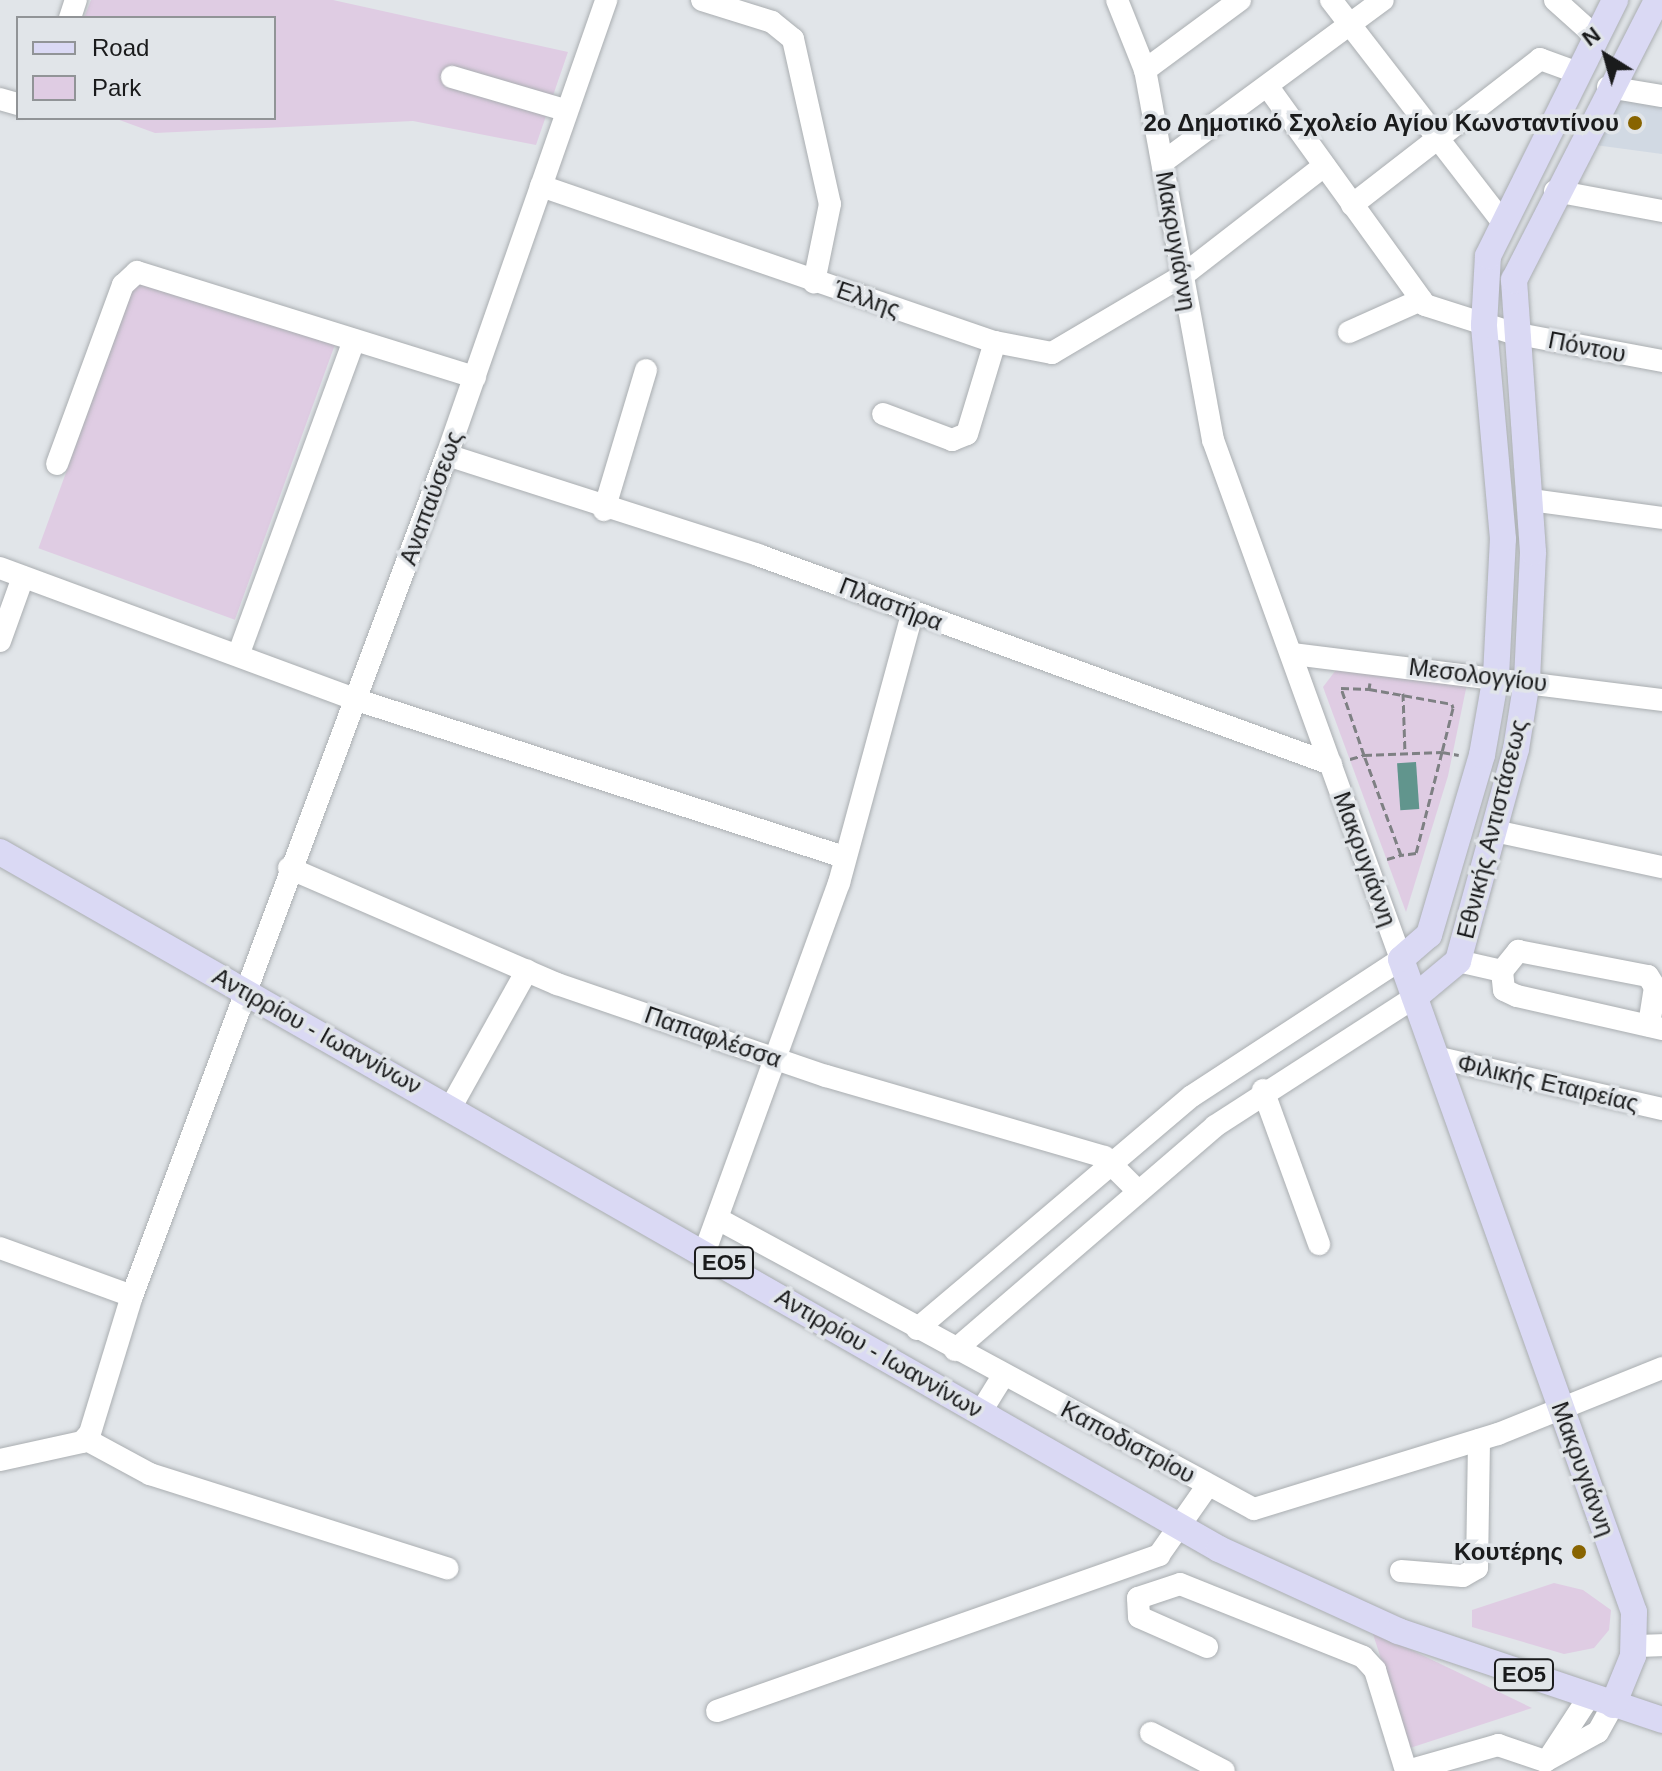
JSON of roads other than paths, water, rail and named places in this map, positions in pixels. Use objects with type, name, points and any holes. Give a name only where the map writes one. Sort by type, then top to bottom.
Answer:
[{"type":"main road","name":"Εθνικής Αντιστάσεως","points":[[1401,959],[1429,935],[1482,755],[1496,676],[1503,539],[1484,325],[1485,270],[1501,220],[1615,0]]},
{"type":"main road","name":"Εθνικής Αντιστάσεως","points":[[1415,997],[1458,961],[1495,831],[1527,680],[1531,500],[1513,333],[1514,280],[1608,87],[1657,0]]},
{"type":"main road","name":"Αντιρρίου - Ιωαννίνων","points":[[0,852],[246,993],[452,1105],[1179,1528],[1398,1631],[1662,1720]]},
{"type":"main road","name":"Μακρυγιάννη","points":[[1401,959],[1634,1612],[1635,1646],[1601,1701]]},
{"type":"street","name":"Αναπαύσεως","points":[[87,1440],[132,1296],[246,993],[289,868],[357,700],[447,455],[565,110],[606,0]]},
{"type":"street","points":[[702,0],[772,22],[793,39],[830,204],[814,282]]},
{"type":"street","name":"Μακρυγιάννη","points":[[1117,0],[1145,70],[1213,440],[1401,959]]},
{"type":"street","points":[[1145,70],[1240,0]]},
{"type":"street","points":[[1331,0],[1501,220]]},
{"type":"street","points":[[1163,162],[1383,0]]},
{"type":"street","points":[[1555,0],[1595,36]]},
{"type":"street","points":[[1352,205],[1438,142],[1542,58],[1576,72]]},
{"type":"street","points":[[452,77],[565,110]]},
{"type":"street","points":[[1268,87],[1421,300],[1349,332]]},
{"type":"street","points":[[1608,87],[1662,96]]},
{"type":"street","name":"Έλλης","points":[[541,186],[995,342],[1061,351],[1182,276],[1324,166]]},
{"type":"street","points":[[1555,191],[1662,211]]},
{"type":"street","points":[[57,464],[123,285],[137,272],[475,377]]},
{"type":"street","name":"Πόντου","points":[[1421,300],[1513,333],[1662,361]]},
{"type":"street","points":[[239,653],[354,341]]},
{"type":"street","points":[[883,414],[952,440],[967,434],[995,342]]},
{"type":"street","points":[[604,510],[646,370]]},
{"type":"street","name":"Πλαστήρα","points":[[447,455],[604,510],[758,555],[912,615],[1331,764]]},
{"type":"street","points":[[1531,500],[1662,518]]},
{"type":"street","points":[[0,568],[239,653],[357,700],[844,857]]},
{"type":"street","points":[[0,641],[23,577]]},
{"type":"street","points":[[705,1251],[777,1059],[844,857],[912,615]]},
{"type":"street","name":"Μεσολογγίου","points":[[1293,654],[1496,676],[1662,700]]},
{"type":"street","points":[[1495,831],[1662,867]]},
{"type":"street","name":"Παπαφλέσσα","points":[[289,868],[527,970],[777,1059],[1112,1162]]},
{"type":"street","points":[[1518,951],[1648,976],[1655,987],[1655,1028],[1509,994],[1502,971],[1518,951]]},
{"type":"street","name":"Εθνικής Αντιστάσεως","points":[[917,1329],[1112,1162],[1260,1045],[1401,959]]},
{"type":"street","points":[[1458,961],[1502,971]]},
{"type":"street","points":[[452,1105],[527,970]]},
{"type":"street","name":"Εθνικής Αντιστάσεως","points":[[955,1350],[1138,1191],[1263,1090],[1415,997]]},
{"type":"street","name":"Φιλικής Εταιρείας","points":[[1435,1057],[1662,1109]]},
{"type":"street","points":[[1263,1090],[1319,1244]]},
{"type":"street","points":[[1112,1162],[1138,1191]]},
{"type":"street","name":"Καποδιστρίου","points":[[718,1219],[1208,1485],[1266,1508],[1479,1440],[1662,1368]]},
{"type":"street","points":[[0,1248],[132,1296]]},
{"type":"street","points":[[980,1413],[1003,1376]]},
{"type":"street","points":[[0,1460],[87,1440],[150,1474],[447,1568]]},
{"type":"street","points":[[1401,1571],[1463,1576],[1477,1568],[1479,1440]]},
{"type":"street","points":[[717,1711],[1159,1555],[1208,1485]]},
{"type":"street","points":[[1159,1555],[1168,1584]]},
{"type":"street","points":[[1207,1647],[1139,1617],[1138,1598],[1168,1584],[1363,1657],[1375,1670],[1406,1771],[1498,1745],[1541,1766],[1598,1732],[1601,1701]]},
{"type":"street","points":[[1635,1646],[1662,1645]]},
{"type":"street","points":[[1151,1733],[1224,1771]]},
{"type":"place","name":"2ο Δημοτικό Σχολείο Αγίου Κωνσταντίνου","points":[[1635,123]]},
{"type":"place","name":"Κουτέρης","points":[[1579,1552]]}]
